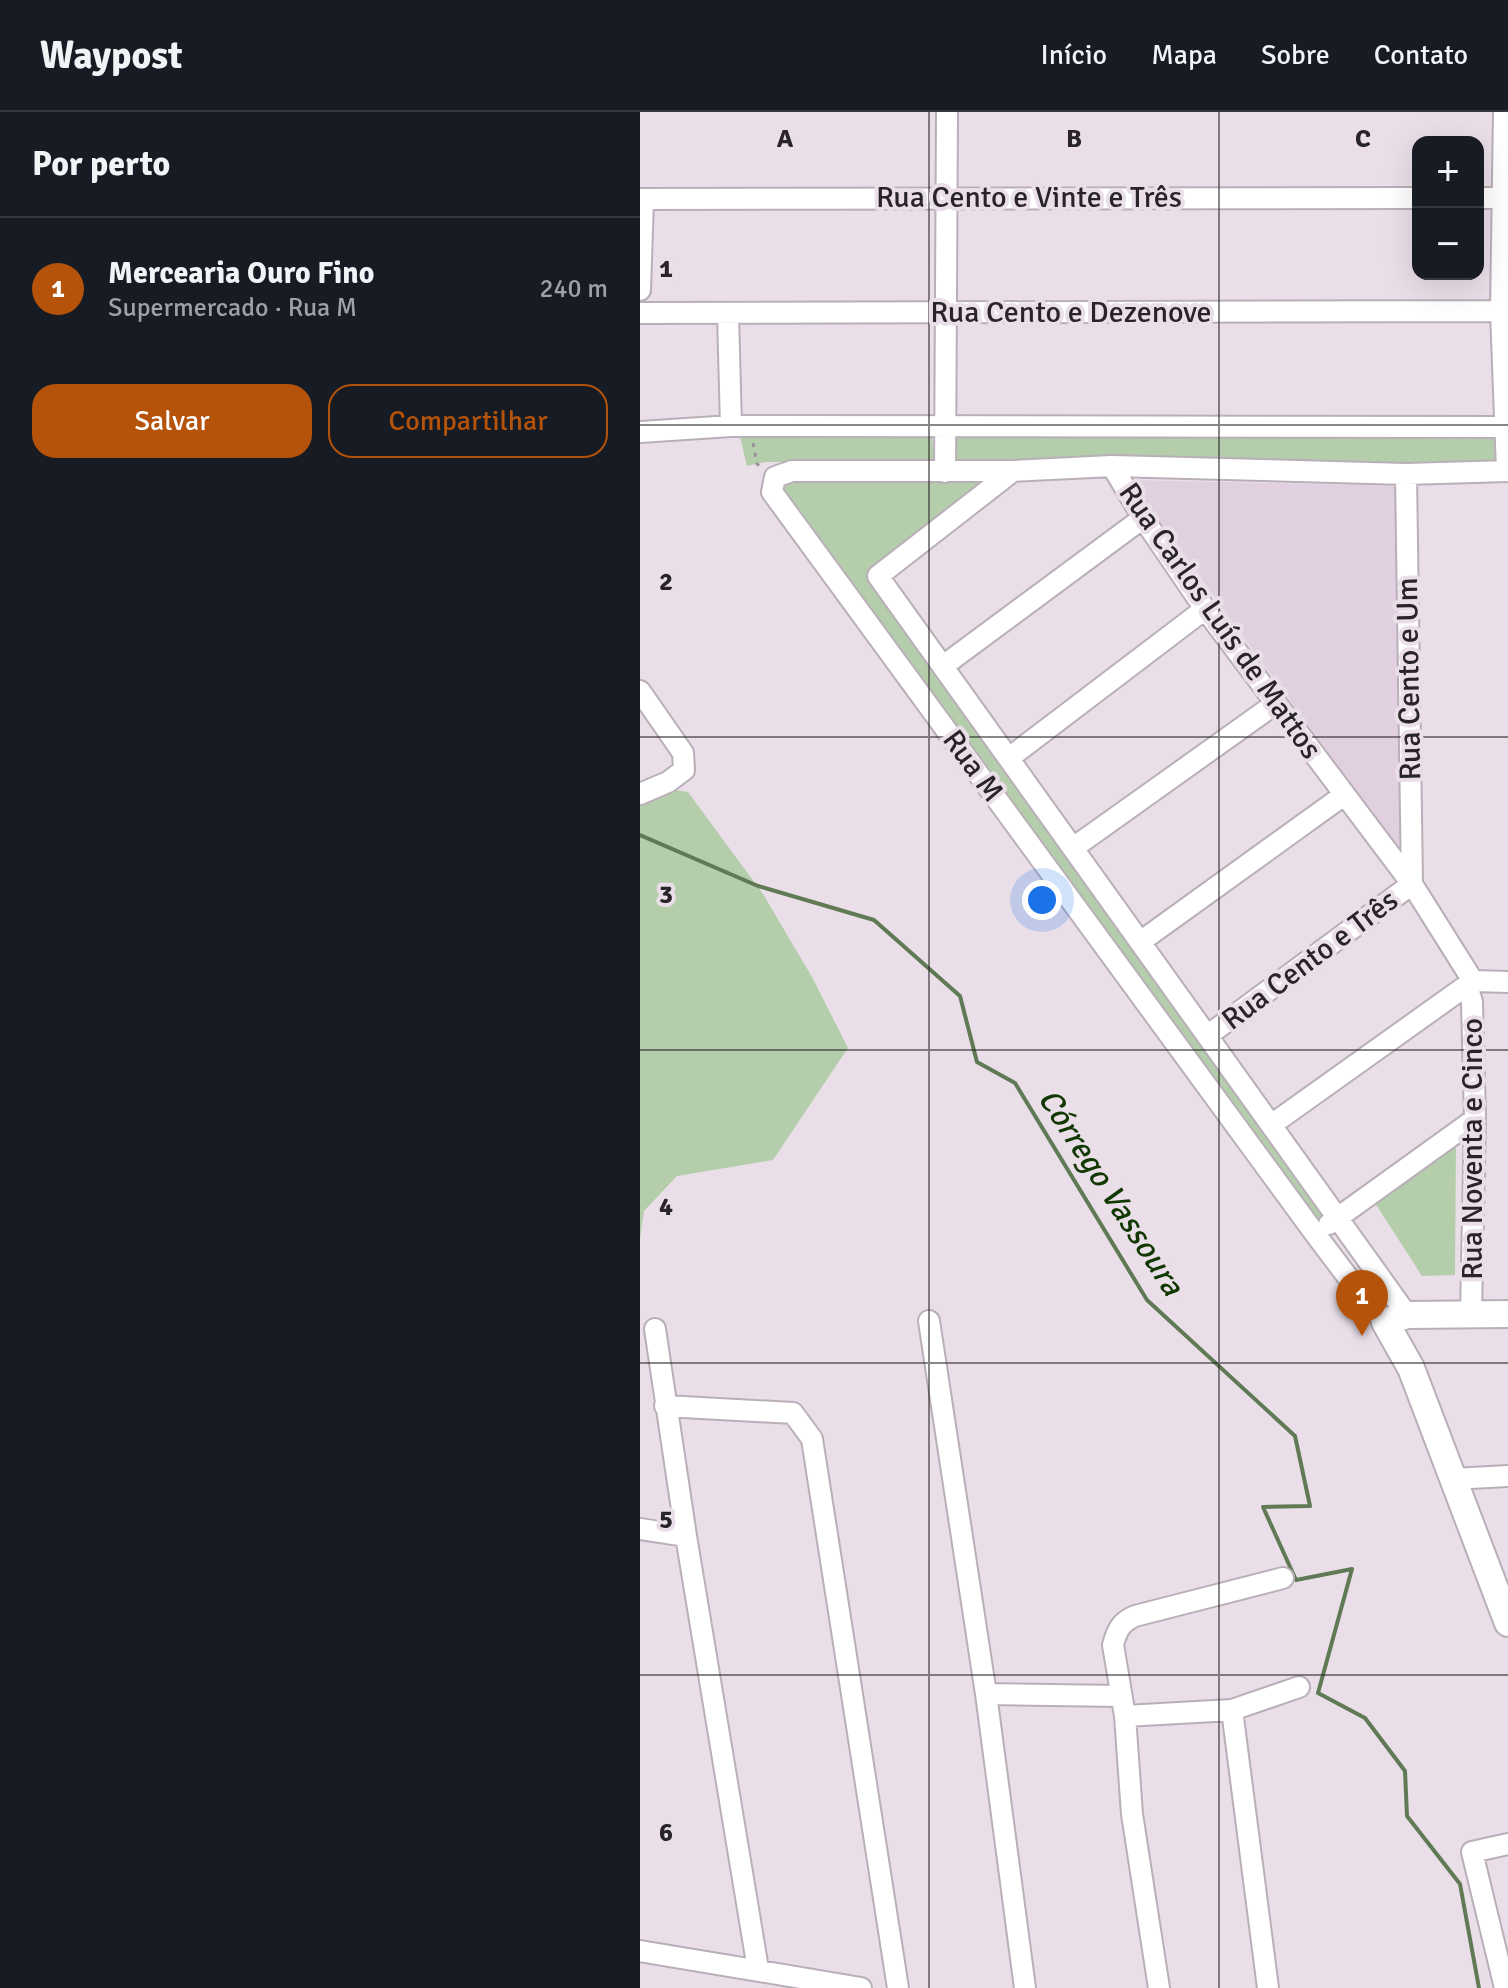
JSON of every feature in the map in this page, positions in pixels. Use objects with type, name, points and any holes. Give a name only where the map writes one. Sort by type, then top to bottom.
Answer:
[{"type":"main road","points":[[1508,1314],[1396,1318],[1411,1368],[1508,1623]]},
{"type":"street","points":[[945,472],[947,112]]},
{"type":"street","points":[[1504,112],[1501,311],[1508,471]]},
{"type":"street","name":"Rua Cento e Vinte e Três","points":[[641,199],[1412,198]]},
{"type":"street","points":[[1484,198],[1502,198]]},
{"type":"street","points":[[640,290],[641,199]]},
{"type":"street","name":"Rua Cento e Dezenove","points":[[640,313],[1501,311]]},
{"type":"street","points":[[728,315],[740,426]]},
{"type":"street","points":[[640,432],[740,426],[1506,427]]},
{"type":"street","points":[[775,477],[792,471],[1013,471],[1112,466]]},
{"type":"street","name":"Rua Carlos Luís de Mattos","points":[[1112,466],[1406,474],[1508,471]]},
{"type":"street","name":"Rua Carlos Luís de Mattos","points":[[1112,466],[1205,609],[1412,884],[1470,983]]},
{"type":"street","name":"Rua M","points":[[1013,471],[878,576],[1338,1219],[1396,1318]]},
{"type":"street","name":"Rua Cento e Um","points":[[1406,474],[1412,884]]},
{"type":"street","name":"Rua M","points":[[775,477],[772,492],[1313,1231],[1362,1296],[1396,1318]]},
{"type":"street","points":[[943,666],[1143,518]]},
{"type":"street","points":[[1009,758],[1205,609]]},
{"type":"street","points":[[640,691],[683,753],[684,770],[668,782],[640,794]]},
{"type":"street","points":[[1073,848],[1275,704]]},
{"type":"street","points":[[1140,942],[1344,795]]},
{"type":"street","name":"Rua Cento e Três","points":[[1207,1036],[1412,884]]},
{"type":"street","points":[[1271,1125],[1470,983],[1508,982]]},
{"type":"street","name":"Rua Noventa e Cinco","points":[[1470,983],[1475,1119],[1471,1313]]},
{"type":"street","points":[[1313,1231],[1338,1219],[1475,1119]]},
{"type":"street","points":[[929,1321],[986,1694],[1025,1988]]},
{"type":"street","points":[[655,1329],[758,1969]]},
{"type":"street","points":[[665,1406],[793,1413],[812,1439],[898,1988]]},
{"type":"street","points":[[1453,1479],[1508,1476]]},
{"type":"street","points":[[640,1529],[686,1536]]},
{"type":"street","points":[[1159,1988],[1132,1814],[1113,1645],[1123,1621],[1135,1616],[1283,1578]]},
{"type":"street","points":[[986,1694],[1122,1706],[1232,1710],[1299,1687]]},
{"type":"street","points":[[1232,1710],[1268,1988]]},
{"type":"street","points":[[1505,1988],[1472,1852],[1508,1844]]},
{"type":"street","points":[[640,1951],[861,1988]]},
{"type":"path","points":[[740,426],[757,464],[775,477]]},
{"type":"shaded area","points":[[1130,480],[1398,486],[1404,854],[1398,850]]},
{"type":"green space","points":[[932,435],[934,462],[765,462],[747,466],[740,437]]},
{"type":"green space","points":[[955,435],[1494,435],[1495,465],[956,465]]},
{"type":"green space","points":[[790,481],[991,483],[870,572],[1331,1211],[1315,1224],[779,494]]},
{"type":"green space","points":[[675,790],[688,792],[763,894],[812,977],[848,1048],[773,1160],[677,1176],[644,1211],[640,1239],[640,805]]},
{"type":"green space","points":[[1456,1142],[1455,1275],[1422,1276],[1375,1203]]},
{"type":"waterway","name":"Córrego Vassoura","points":[[640,835],[758,886],[874,920],[960,996],[977,1062],[1015,1083],[1147,1300],[1295,1436],[1310,1506],[1263,1507],[1296,1580],[1352,1569],[1318,1693],[1365,1718],[1405,1771],[1407,1816],[1460,1884],[1479,1988]]},
{"type":"place","name":"Mercearia Ouro Fino","points":[[1362,1336]]}]
